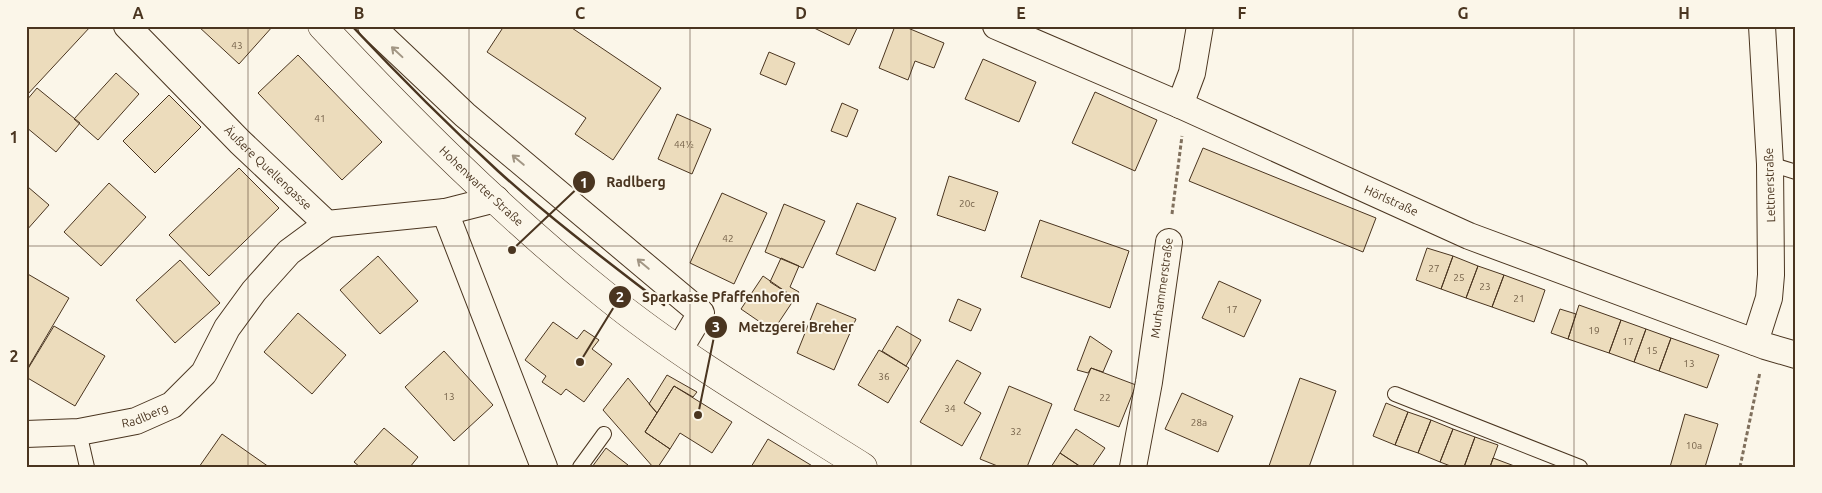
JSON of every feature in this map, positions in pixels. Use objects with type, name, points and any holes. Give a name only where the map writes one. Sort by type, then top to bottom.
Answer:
[{"type":"street","name":"Äußere Quellengasse","points":[[127,26],[240,142],[327,224]]},
{"type":"street","name":"Hohenwarter Straße","points":[[322,26],[419,127],[532,234],[606,296],[679,350],[863,467]]},
{"type":"street","points":[[371,26],[465,115],[701,314],[679,350]]},
{"type":"street","name":"Hörlstraße","points":[[996,26],[1183,107],[1469,236],[1760,344],[1796,355]]},
{"type":"street","points":[[1183,107],[1192,73],[1200,26]]},
{"type":"street","name":"Lettnerstraße","points":[[1760,344],[1769,298],[1771,275],[1770,164],[1762,26]]},
{"type":"street","points":[[327,224],[445,212],[496,199]]},
{"type":"street","points":[[445,212],[544,467]]},
{"type":"street","name":"Radlberg","points":[[26,434],[79,432],[136,421],[172,405],[204,373],[227,328],[254,291],[289,252],[327,224]]},
{"type":"street","name":"Murhammerstraße","points":[[1133,467],[1149,382],[1169,242]]},
{"type":"lane","points":[[1770,164],[1796,172]]},
{"type":"lane","points":[[1395,394],[1580,467]]},
{"type":"lane","points":[[79,432],[87,467]]},
{"type":"lane","points":[[580,467],[604,434]]},
{"type":"path","name":"Murhammerstraße","points":[[1169,242],[1183,107]]},
{"type":"path","points":[[1740,467],[1760,344]]},
{"type":"building","points":[[30,26],[91,26],[26,96],[26,31]]},
{"type":"building","points":[[198,26],[273,26],[239,64]]},
{"type":"building","points":[[504,26],[569,26],[661,88],[613,160],[575,134],[586,118],[487,52]]},
{"type":"building","points":[[810,26],[858,26],[849,45]]},
{"type":"building","points":[[895,26],[903,26],[944,43],[934,68],[915,61],[908,80],[879,68]]},
{"type":"building","points":[[769,52],[795,63],[786,85],[760,74]]},
{"type":"building","points":[[298,55],[382,142],[342,180],[258,93]]},
{"type":"building","points":[[983,59],[1036,82],[1019,122],[965,99]]},
{"type":"building","points":[[116,73],[139,94],[98,140],[74,119]]},
{"type":"building","points":[[37,88],[80,123],[56,152],[26,127],[26,101]]},
{"type":"building","points":[[1095,92],[1157,120],[1135,171],[1072,143]]},
{"type":"building","points":[[169,95],[201,127],[155,173],[123,141]]},
{"type":"building","points":[[842,103],[858,110],[847,137],[831,131]]},
{"type":"building","points":[[677,114],[711,129],[692,174],[658,159]]},
{"type":"building","points":[[1203,148],[1376,218],[1363,252],[1189,181]]},
{"type":"building","points":[[239,168],[279,208],[209,276],[169,235]]},
{"type":"building","points":[[949,176],[998,192],[985,231],[937,215]]},
{"type":"building","points":[[109,183],[146,217],[101,266],[64,232]]},
{"type":"building","points":[[28,187],[49,205],[26,231],[26,189]]},
{"type":"building","points":[[722,193],[767,213],[734,284],[690,263]]},
{"type":"building","points":[[857,203],[896,218],[875,271],[836,254]]},
{"type":"building","points":[[784,204],[825,221],[803,268],[765,252]]},
{"type":"building","points":[[1040,220],[1129,251],[1110,308],[1021,277]]},
{"type":"building","points":[[1427,248],[1453,256],[1441,289],[1416,280]]},
{"type":"building","points":[[378,256],[418,301],[380,334],[340,290]]},
{"type":"building","points":[[1453,256],[1478,266],[1466,298],[1441,289]]},
{"type":"building","points":[[781,258],[799,266],[790,287],[799,292],[795,298],[770,282]]},
{"type":"building","points":[[180,260],[220,303],[175,343],[136,300]]},
{"type":"building","points":[[1478,266],[1504,275],[1492,307],[1466,298]]},
{"type":"building","points":[[26,273],[69,298],[26,371]]},
{"type":"building","points":[[1504,275],[1545,290],[1534,322],[1492,307]]},
{"type":"building","points":[[763,276],[795,298],[773,331],[741,309]]},
{"type":"building","points":[[1219,281],[1261,300],[1244,337],[1202,318]]},
{"type":"building","points":[[958,299],[981,309],[971,331],[949,321]]},
{"type":"building","points":[[817,303],[856,319],[834,370],[797,353]]},
{"type":"building","points":[[1579,305],[1621,320],[1609,353],[1568,339]]},
{"type":"building","points":[[1560,309],[1576,314],[1568,339],[1551,333]]},
{"type":"building","points":[[298,313],[346,355],[312,394],[264,352]]},
{"type":"building","points":[[1621,320],[1646,329],[1634,362],[1609,353]]},
{"type":"building","points":[[553,322],[577,339],[584,330],[599,340],[592,349],[612,364],[584,402],[566,389],[561,395],[542,382],[546,376],[525,360]]},
{"type":"building","points":[[54,326],[105,356],[75,406],[26,377],[26,372]]},
{"type":"building","points":[[897,326],[921,340],[906,366],[882,351]]},
{"type":"building","points":[[1646,329],[1671,338],[1659,371],[1634,362]]},
{"type":"building","points":[[1090,336],[1112,351],[1103,372],[1091,368],[1088,373],[1077,370]]},
{"type":"building","points":[[1671,338],[1719,355],[1707,388],[1659,371]]},
{"type":"building","points":[[879,350],[909,368],[888,403],[858,385]]},
{"type":"building","points":[[444,351],[493,405],[454,441],[405,387]]},
{"type":"building","points":[[957,360],[981,373],[964,403],[981,413],[962,446],[920,422]]},
{"type":"building","points":[[1091,368],[1136,385],[1119,427],[1074,410]]},
{"type":"building","points":[[667,375],[697,392],[693,397],[674,386],[657,413],[649,404]]},
{"type":"building","points":[[628,378],[657,413],[645,432],[670,449],[658,467],[653,467],[603,410]]},
{"type":"building","points":[[1300,378],[1336,391],[1309,467],[1270,467],[1269,466]]},
{"type":"building","points":[[674,386],[732,422],[712,453],[680,433],[670,449],[645,432]]},
{"type":"building","points":[[1009,386],[1052,404],[1027,467],[1000,467],[980,459]]},
{"type":"building","points":[[1182,393],[1233,416],[1218,452],[1165,429]]},
{"type":"building","points":[[1386,403],[1408,412],[1395,445],[1373,436]]},
{"type":"building","points":[[1408,412],[1431,420],[1418,453],[1395,445]]},
{"type":"building","points":[[1685,414],[1718,424],[1705,467],[1670,467]]},
{"type":"building","points":[[1431,420],[1453,429],[1440,462],[1418,453]]},
{"type":"building","points":[[384,428],[418,457],[410,467],[360,467],[354,462]]},
{"type":"building","points":[[1076,429],[1105,448],[1092,467],[1081,467],[1060,453]]},
{"type":"building","points":[[1453,429],[1475,437],[1464,467],[1453,467],[1440,462]]},
{"type":"building","points":[[222,434],[269,467],[199,467]]},
{"type":"building","points":[[1475,437],[1498,445],[1490,467],[1464,467]]},
{"type":"building","points":[[768,439],[814,467],[751,467]]},
{"type":"building","points":[[606,448],[628,465],[626,467],[592,467]]},
{"type":"building","points":[[1060,453],[1081,467],[1051,467]]},
{"type":"building","points":[[1493,458],[1517,467],[1490,467]]},
{"type":"wall","points":[[352,26],[424,100],[518,189],[664,305]]},
{"type":"place","name":"Radlberg","points":[[512,250]]},
{"type":"place","name":"Sparkasse Pfaffenhofen","points":[[580,362]]},
{"type":"place","name":"Metzgerei Breher","points":[[698,415]]}]
